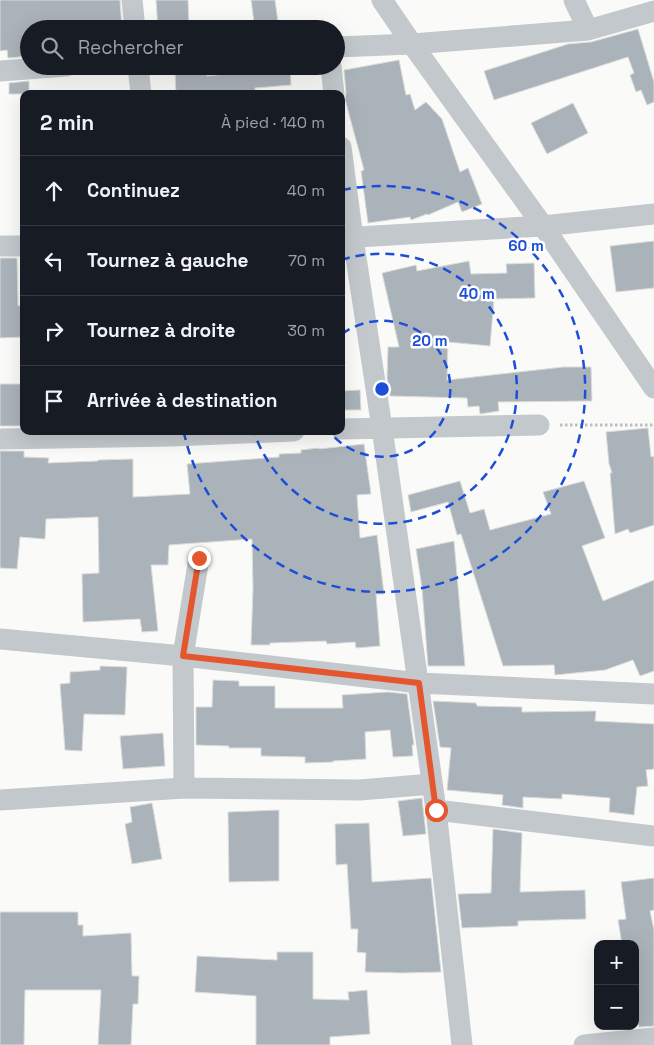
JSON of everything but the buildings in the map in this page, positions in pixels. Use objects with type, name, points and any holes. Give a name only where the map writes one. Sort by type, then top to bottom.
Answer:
[{"type":"street","points":[[132,0],[134,20]]},
{"type":"street","points":[[382,0],[543,226],[654,388]]},
{"type":"street","points":[[574,0],[588,30]]},
{"type":"street","points":[[345,47],[412,44],[588,30],[654,11]]},
{"type":"street","points":[[0,71],[20,70]]},
{"type":"street","points":[[139,75],[140,90]]},
{"type":"street","points":[[332,75],[334,90]]},
{"type":"street","points":[[345,208],[347,238],[382,428],[419,683],[436,810],[462,1045]]},
{"type":"street","points":[[347,238],[543,226],[654,214]]},
{"type":"street","points":[[0,246],[20,246]]},
{"type":"street","points":[[345,429],[539,425]]},
{"type":"street","points":[[0,440],[144,435]]},
{"type":"street","points":[[184,788],[183,656],[199,558]]},
{"type":"street","points":[[0,639],[183,656],[419,683],[654,694]]},
{"type":"street","points":[[0,800],[184,788],[360,790],[432,784]]},
{"type":"street","points":[[436,810],[654,836]]},
{"type":"street","points":[[584,1045],[654,1038]]},
{"type":"path","points":[[539,425],[654,424]]},
{"type":"route","points":[[199,558],[183,656],[419,683],[436,810]]}]
